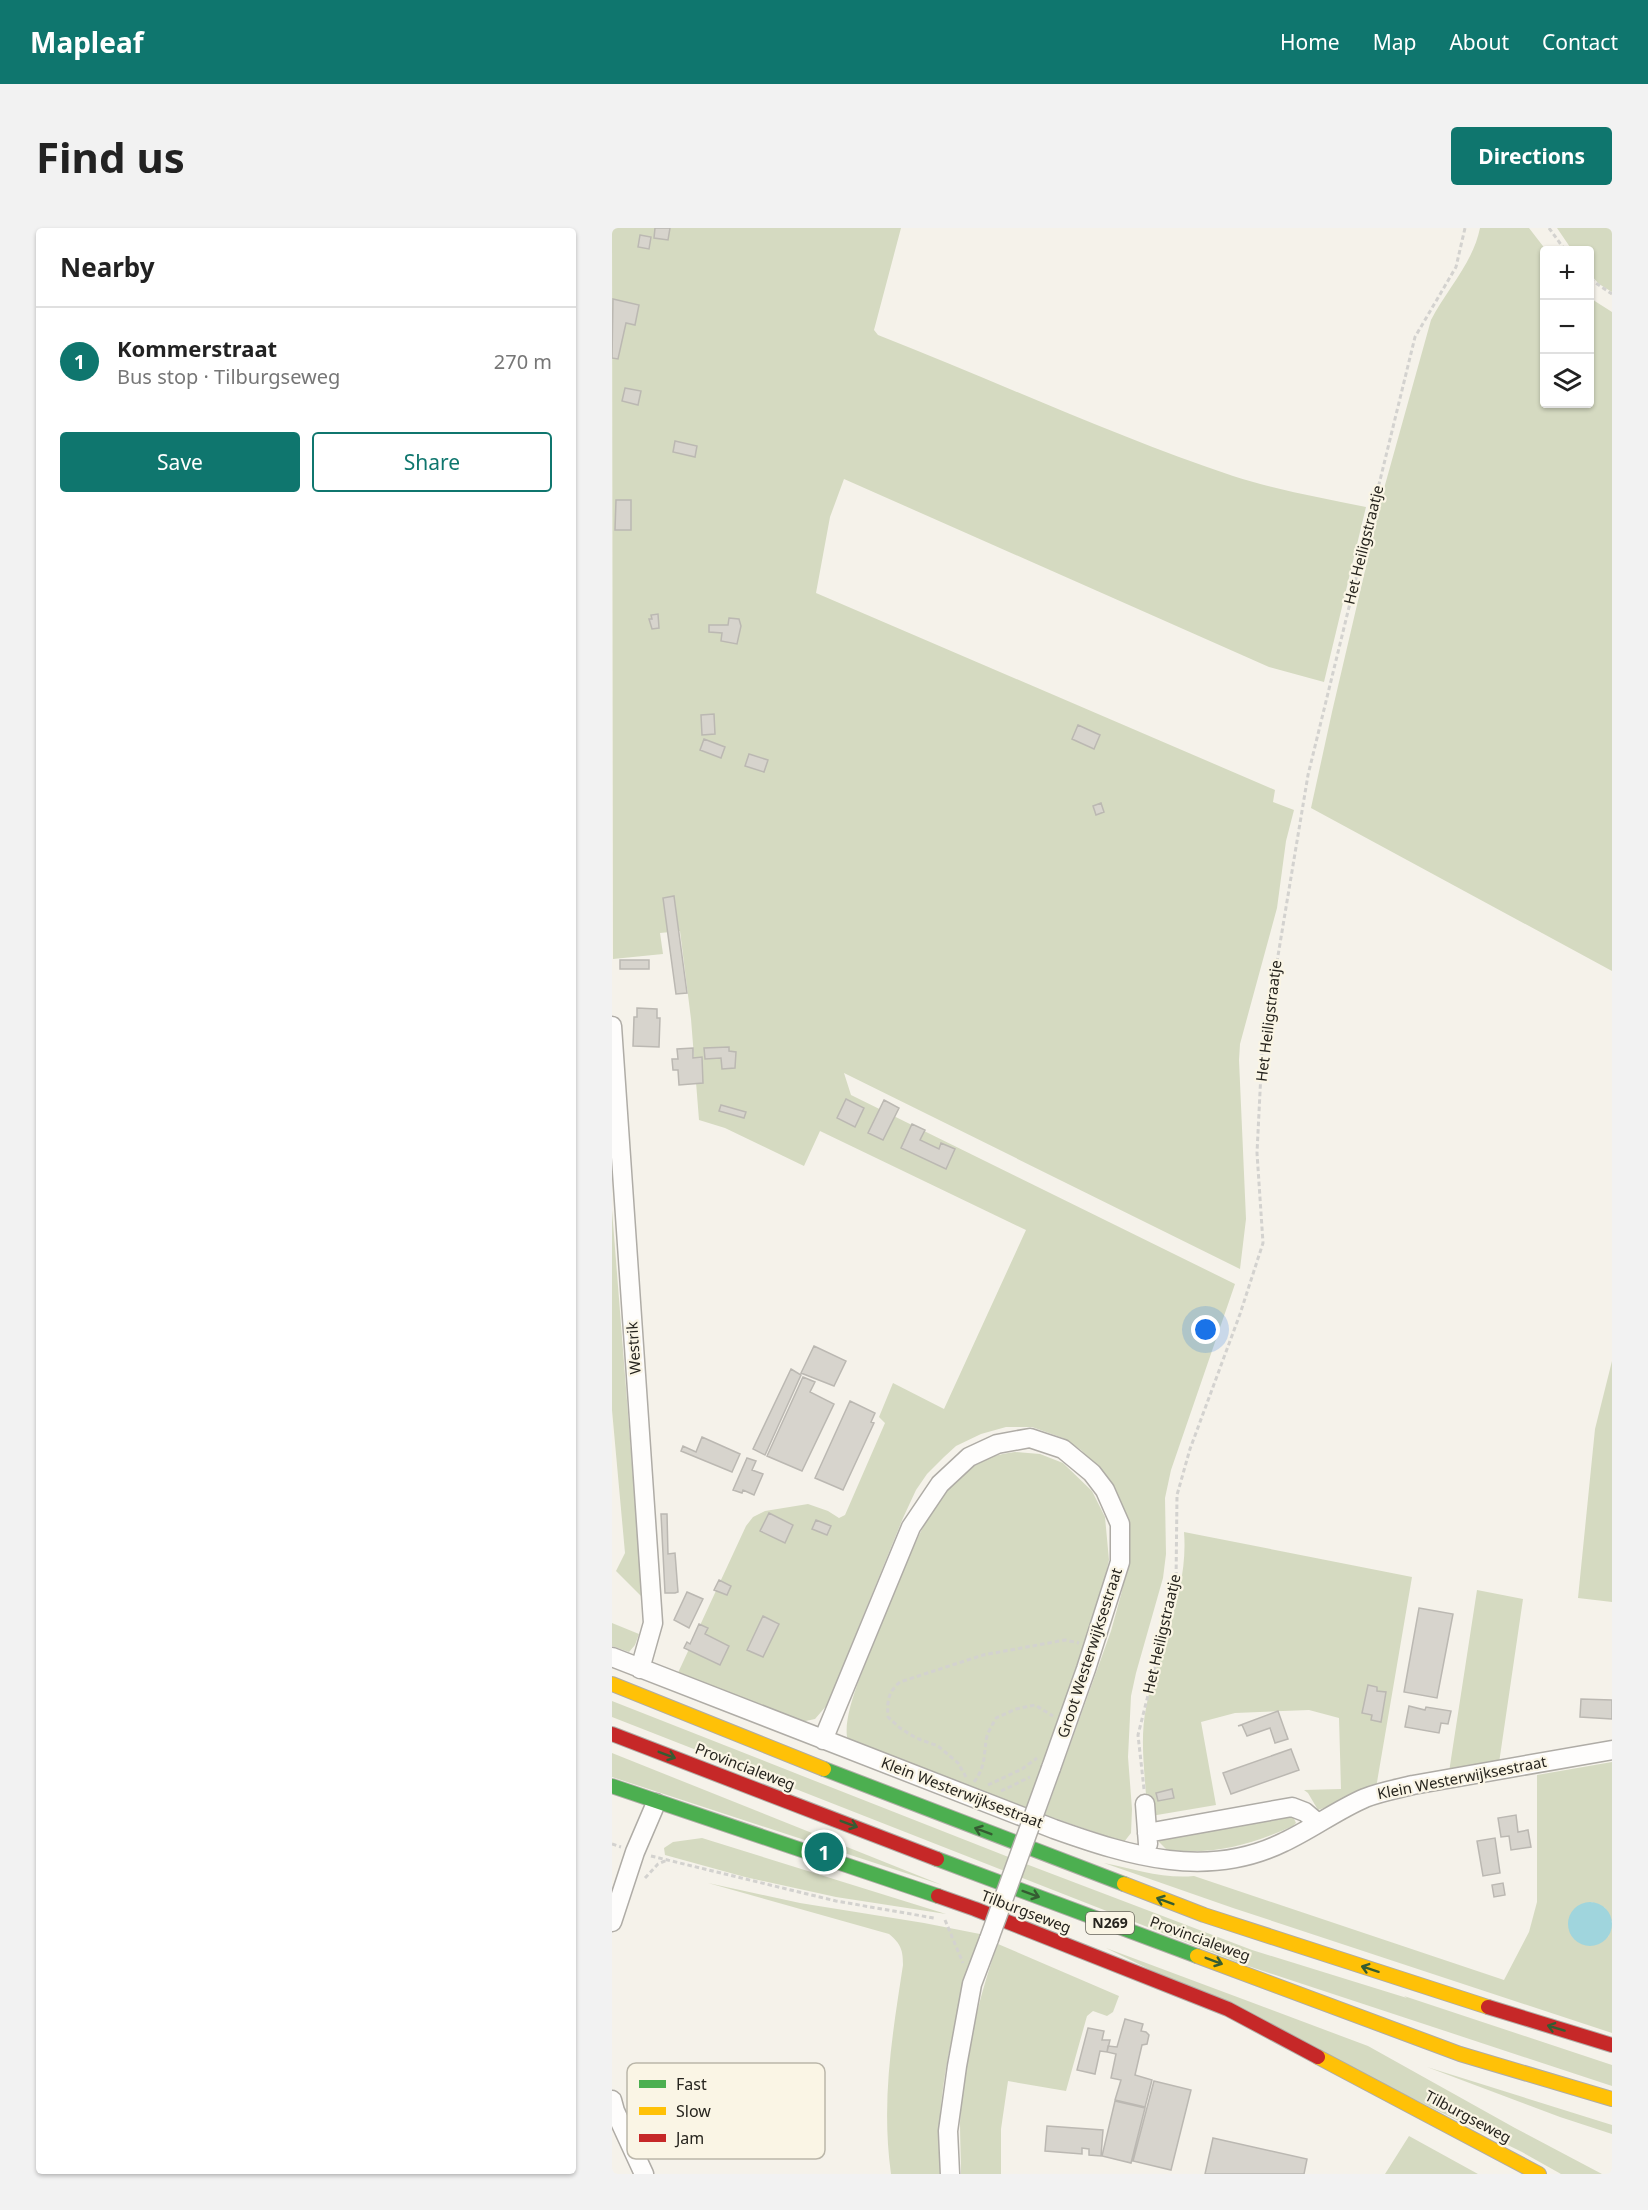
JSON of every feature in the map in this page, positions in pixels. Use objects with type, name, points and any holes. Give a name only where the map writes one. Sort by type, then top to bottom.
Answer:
[{"type":"main road","name":"Provincialeweg","points":[[612,1684],[792,1757],[1204,1916],[1476,2004],[1612,2045]]},
{"type":"main road","name":"Provincialeweg","points":[[612,1734],[979,1875],[1460,2054],[1612,2099]]},
{"type":"main road","name":"Tilburgseweg","points":[[612,1786],[656,1803],[975,1910],[1228,2009],[1539,2174]]},
{"type":"street","name":"Westrik","points":[[612,1026],[653,1623],[640,1669]]},
{"type":"street","name":"Groot Westerwijksestraat","points":[[823,1740],[911,1527],[940,1484],[969,1457],[997,1444],[1030,1438],[1063,1449],[1092,1473],[1105,1490],[1120,1524],[1120,1562],[1094,1646],[972,1984],[948,2131],[950,2174]]},
{"type":"street","name":"Klein Westerwijksestraat","points":[[612,1657],[1110,1849],[1149,1858],[1194,1862],[1240,1857],[1283,1843],[1365,1798],[1382,1793],[1612,1750]]},
{"type":"street","points":[[612,1922],[635,1852],[656,1803]]},
{"type":"street","points":[[1145,1804],[1149,1858]]},
{"type":"street","points":[[1147,1833],[1292,1807],[1305,1812],[1318,1824]]},
{"type":"street","points":[[612,2100],[627,2137]]},
{"type":"street","points":[[637,2159],[644,2174]]},
{"type":"path","name":"Het Heiligstraatje","points":[[1145,1804],[1138,1735],[1176,1584],[1177,1495],[1190,1449],[1240,1314],[1263,1243],[1257,1153],[1262,1052],[1308,775],[1415,337],[1456,267],[1465,228]]},
{"type":"path","points":[[1549,228],[1562,246]]},
{"type":"path","points":[[1594,282],[1612,294]]},
{"type":"path","points":[[972,1797],[966,1775],[957,1763],[938,1746],[916,1738],[888,1717],[887,1701],[892,1688],[900,1682],[983,1655],[1065,1640],[1094,1646]]},
{"type":"path","points":[[972,1797],[986,1759],[987,1735],[996,1718],[1016,1709],[1035,1705],[1054,1716]]},
{"type":"path","points":[[1051,1723],[1057,1707]]},
{"type":"path","points":[[972,1797],[989,1785],[1022,1769],[1037,1758],[1041,1749]]},
{"type":"path","points":[[972,1797],[1051,1768]]},
{"type":"path","points":[[667,1860],[836,1901],[945,1920],[972,1984]]},
{"type":"green space","points":[[612,228],[901,228],[874,330],[878,335],[1099,426],[1233,476],[1366,507],[1324,682],[1269,667],[844,479],[830,517],[816,593],[1275,790],[1273,802],[1294,810],[1286,841],[1277,908],[1240,1044],[1246,1219],[1240,1269],[844,1073],[851,1095],[1235,1284],[1171,1470],[1165,1498],[1166,1554],[1163,1578],[1131,1696],[1128,1757],[1132,1809],[1131,1833],[1124,1842],[1045,1815],[1111,1631],[1122,1591],[1127,1559],[1104,1475],[1081,1450],[1063,1438],[1032,1427],[1006,1427],[981,1434],[956,1446],[927,1474],[916,1490],[903,1518],[827,1705],[815,1719],[801,1722],[677,1675],[746,1526],[753,1517],[765,1511],[808,1504],[828,1511],[839,1518],[845,1515],[885,1423],[879,1417],[893,1383],[944,1409],[1026,1230],[820,1131],[804,1166],[725,1128],[699,1120],[691,1019],[680,931],[660,933],[663,954],[613,959]]},
{"type":"green space","points":[[1480,228],[1529,228],[1543,246],[1540,246],[1540,408],[1594,408],[1594,301],[1612,312],[1612,971],[1311,808],[1385,485],[1431,320],[1466,264],[1477,241]]},
{"type":"green space","points":[[1557,228],[1612,228],[1612,292],[1594,278],[1594,246],[1569,246]]},
{"type":"green space","points":[[612,1210],[642,1597],[616,1571],[625,1553],[612,1410]]},
{"type":"green space","points":[[1612,1361],[1612,1602],[1578,1598],[1595,1429]]},
{"type":"green space","points":[[1015,1452],[1040,1454],[1063,1463],[1092,1491],[1105,1517],[1109,1560],[1096,1616],[1026,1808],[859,1748],[847,1737],[849,1712],[858,1682],[910,1556],[930,1514],[950,1485],[960,1475],[977,1463]]},
{"type":"green space","points":[[1184,1532],[1412,1577],[1376,1788],[1318,1810],[1304,1790],[1341,1789],[1339,1718],[1309,1710],[1235,1713],[1201,1722],[1216,1805],[1151,1816],[1147,1814],[1143,1747],[1144,1721],[1151,1686],[1182,1577]]},
{"type":"green space","points":[[1477,1590],[1523,1599],[1499,1763],[1449,1772]]},
{"type":"green space","points":[[612,1623],[639,1634],[635,1645],[629,1652],[612,1646]]},
{"type":"green space","points":[[612,1701],[1252,1950],[1407,1998],[1404,1996],[1612,2065],[1612,2086],[1242,1964],[612,1717]]},
{"type":"green space","points":[[612,1753],[942,1885],[612,1777]]},
{"type":"green space","points":[[1612,1762],[1612,1922],[1612,2033],[1104,1863],[1160,1875],[1194,1876],[1504,1980],[1529,1932],[1537,1902],[1537,1775]],"holes":[[[1591,1902],[1605,1908],[1612,1922],[1608,1937]]]},
{"type":"green space","points":[[1290,1810],[1296,1823],[1293,1826],[1232,1847],[1201,1851],[1167,1850],[1159,1842],[1160,1838]]},
{"type":"green space","points":[[702,1838],[946,1914],[836,1897],[745,1877],[665,1855],[664,1848],[673,1842]]},
{"type":"green space","points":[[708,1883],[800,1903],[980,1934],[963,1991],[949,2053],[940,2115],[941,2174],[891,2174],[887,2121],[889,2069],[903,1965],[899,1944],[889,1934]]},
{"type":"green space","points":[[998,1944],[1119,1996],[1113,2012],[1107,2016],[1093,2011],[1087,2016],[1066,2091],[1008,2081],[1001,2129],[1001,2174],[961,2174],[960,2123],[968,2055],[984,1986]]},
{"type":"green space","points":[[1106,1948],[1368,2046],[1602,2174],[1561,2174],[1522,2152]]},
{"type":"green space","points":[[1427,2067],[1612,2125],[1612,2134],[1560,2117]]},
{"type":"green space","points":[[1409,2136],[1478,2174],[1385,2174]]},
{"type":"water","points":[[1590,1902],[1598,1903],[1606,1908],[1611,1916],[1611,1932],[1606,1940],[1598,1945],[1590,1946],[1582,1945],[1574,1940],[1569,1932],[1568,1924],[1569,1916],[1574,1908],[1582,1903]]},
{"type":"building","points":[[655,228],[670,228],[668,240],[654,238]]},
{"type":"building","points":[[640,235],[651,237],[649,249],[638,247]]},
{"type":"building","points":[[613,299],[639,305],[635,325],[626,323],[618,359],[612,358]]},
{"type":"building","points":[[625,388],[641,391],[638,405],[622,401]]},
{"type":"building","points":[[675,441],[697,446],[695,457],[673,452]]},
{"type":"building","points":[[616,500],[631,500],[631,530],[615,530]]},
{"type":"building","points":[[658,614],[659,628],[652,629],[649,619],[652,619],[651,615]]},
{"type":"building","points":[[729,618],[739,619],[741,626],[737,644],[721,641],[722,633],[709,632],[709,625],[728,625]]},
{"type":"building","points":[[714,714],[715,734],[702,735],[701,715]]},
{"type":"building","points":[[1078,725],[1100,735],[1094,749],[1072,739]]},
{"type":"building","points":[[704,739],[725,747],[721,758],[700,750]]},
{"type":"building","points":[[749,754],[768,760],[764,772],[745,766]]},
{"type":"building","points":[[1101,803],[1104,812],[1096,815],[1093,806]]},
{"type":"building","points":[[674,896],[687,993],[676,994],[663,898]]},
{"type":"building","points":[[620,960],[649,960],[649,969],[620,969]]},
{"type":"building","points":[[637,1008],[657,1009],[657,1018],[660,1018],[659,1047],[633,1046],[634,1017],[637,1017]]},
{"type":"building","points":[[729,1047],[729,1051],[736,1052],[735,1068],[722,1069],[721,1058],[705,1059],[704,1048]]},
{"type":"building","points":[[693,1048],[693,1058],[702,1057],[703,1083],[679,1085],[678,1070],[673,1070],[672,1059],[678,1059],[677,1049]]},
{"type":"building","points":[[846,1099],[864,1108],[855,1127],[837,1118]]},
{"type":"building","points":[[884,1100],[899,1108],[883,1140],[868,1133]]},
{"type":"building","points":[[721,1105],[746,1112],[744,1118],[719,1111]]},
{"type":"building","points":[[912,1124],[925,1130],[920,1140],[939,1149],[941,1143],[955,1149],[946,1169],[901,1148]]},
{"type":"building","points":[[814,1346],[846,1361],[834,1386],[801,1373]]},
{"type":"building","points":[[791,1369],[801,1375],[765,1455],[753,1449]]},
{"type":"building","points":[[803,1377],[815,1382],[810,1392],[834,1404],[802,1471],[767,1456]]},
{"type":"building","points":[[850,1401],[875,1413],[871,1422],[874,1423],[843,1490],[815,1478]]},
{"type":"building","points":[[702,1437],[740,1454],[732,1472],[681,1451],[683,1446],[696,1452]]},
{"type":"building","points":[[747,1458],[756,1461],[752,1470],[763,1474],[754,1495],[743,1490],[742,1493],[733,1490]]},
{"type":"building","points":[[769,1513],[793,1525],[785,1543],[760,1531]]},
{"type":"building","points":[[661,1514],[667,1514],[668,1554],[675,1553],[678,1592],[675,1593],[665,1593]]},
{"type":"building","points":[[816,1520],[831,1526],[827,1535],[812,1529]]},
{"type":"building","points":[[719,1580],[731,1586],[727,1595],[714,1590]]},
{"type":"building","points":[[687,1592],[703,1599],[689,1628],[674,1620]]},
{"type":"building","points":[[1419,1608],[1453,1614],[1437,1698],[1404,1692]]},
{"type":"building","points":[[763,1616],[779,1624],[763,1657],[747,1650]]},
{"type":"building","points":[[699,1624],[708,1628],[705,1634],[729,1646],[720,1665],[684,1648],[687,1642],[690,1644]]},
{"type":"building","points":[[1368,1685],[1377,1687],[1377,1691],[1386,1692],[1381,1722],[1371,1720],[1372,1715],[1362,1713]]},
{"type":"building","points":[[1581,1699],[1612,1700],[1612,1719],[1580,1717]]},
{"type":"building","points":[[1409,1706],[1425,1710],[1426,1707],[1451,1711],[1448,1724],[1441,1723],[1439,1733],[1405,1727]]},
{"type":"building","points":[[1278,1711],[1288,1739],[1275,1743],[1270,1728],[1247,1736],[1242,1725],[1238,1726]]},
{"type":"building","points":[[1291,1749],[1299,1770],[1231,1794],[1223,1773]]},
{"type":"building","points":[[1172,1789],[1174,1798],[1158,1801],[1156,1793]]},
{"type":"building","points":[[1516,1815],[1518,1832],[1528,1830],[1531,1847],[1511,1850],[1509,1836],[1501,1837],[1498,1818]]},
{"type":"building","points":[[1495,1838],[1500,1873],[1483,1876],[1477,1841]]},
{"type":"building","points":[[1503,1883],[1505,1895],[1494,1897],[1492,1885]]},
{"type":"building","points":[[1125,2019],[1143,2024],[1141,2031],[1149,2035],[1147,2044],[1142,2045],[1135,2075],[1152,2080],[1145,2107],[1115,2100],[1121,2080],[1111,2078],[1116,2054],[1107,2052],[1108,2046],[1117,2047]]},
{"type":"building","points":[[1088,2028],[1104,2031],[1102,2040],[1110,2040],[1107,2052],[1100,2051],[1095,2074],[1077,2070]]},
{"type":"building","points":[[1154,2081],[1191,2090],[1171,2170],[1133,2161]]},
{"type":"building","points":[[1115,2101],[1145,2108],[1131,2163],[1102,2156]]},
{"type":"building","points":[[1047,2126],[1103,2130],[1101,2156],[1089,2155],[1089,2149],[1082,2148],[1082,2154],[1045,2151]]},
{"type":"building","points":[[1213,2138],[1307,2159],[1304,2174],[1205,2174]]},
{"type":"traffic: fast","points":[[824,1769],[1124,1884]]},
{"type":"traffic: fast","points":[[612,1786],[938,1896]]},
{"type":"traffic: fast","points":[[937,1859],[1197,1956]]},
{"type":"traffic: slow","points":[[612,1684],[824,1769]]},
{"type":"traffic: slow","points":[[1124,1884],[1204,1915],[1488,2007]]},
{"type":"traffic: slow","points":[[1197,1956],[1460,2054],[1612,2099]]},
{"type":"traffic: slow","points":[[1318,2057],[1539,2174]]},
{"type":"traffic: jam","points":[[612,1734],[937,1859]]},
{"type":"traffic: jam","points":[[938,1896],[1228,2009],[1318,2057]]},
{"type":"traffic: jam","points":[[1488,2007],[1612,2045]]},
{"type":"place","name":"Kommerstraat","points":[[824,1852]]}]
